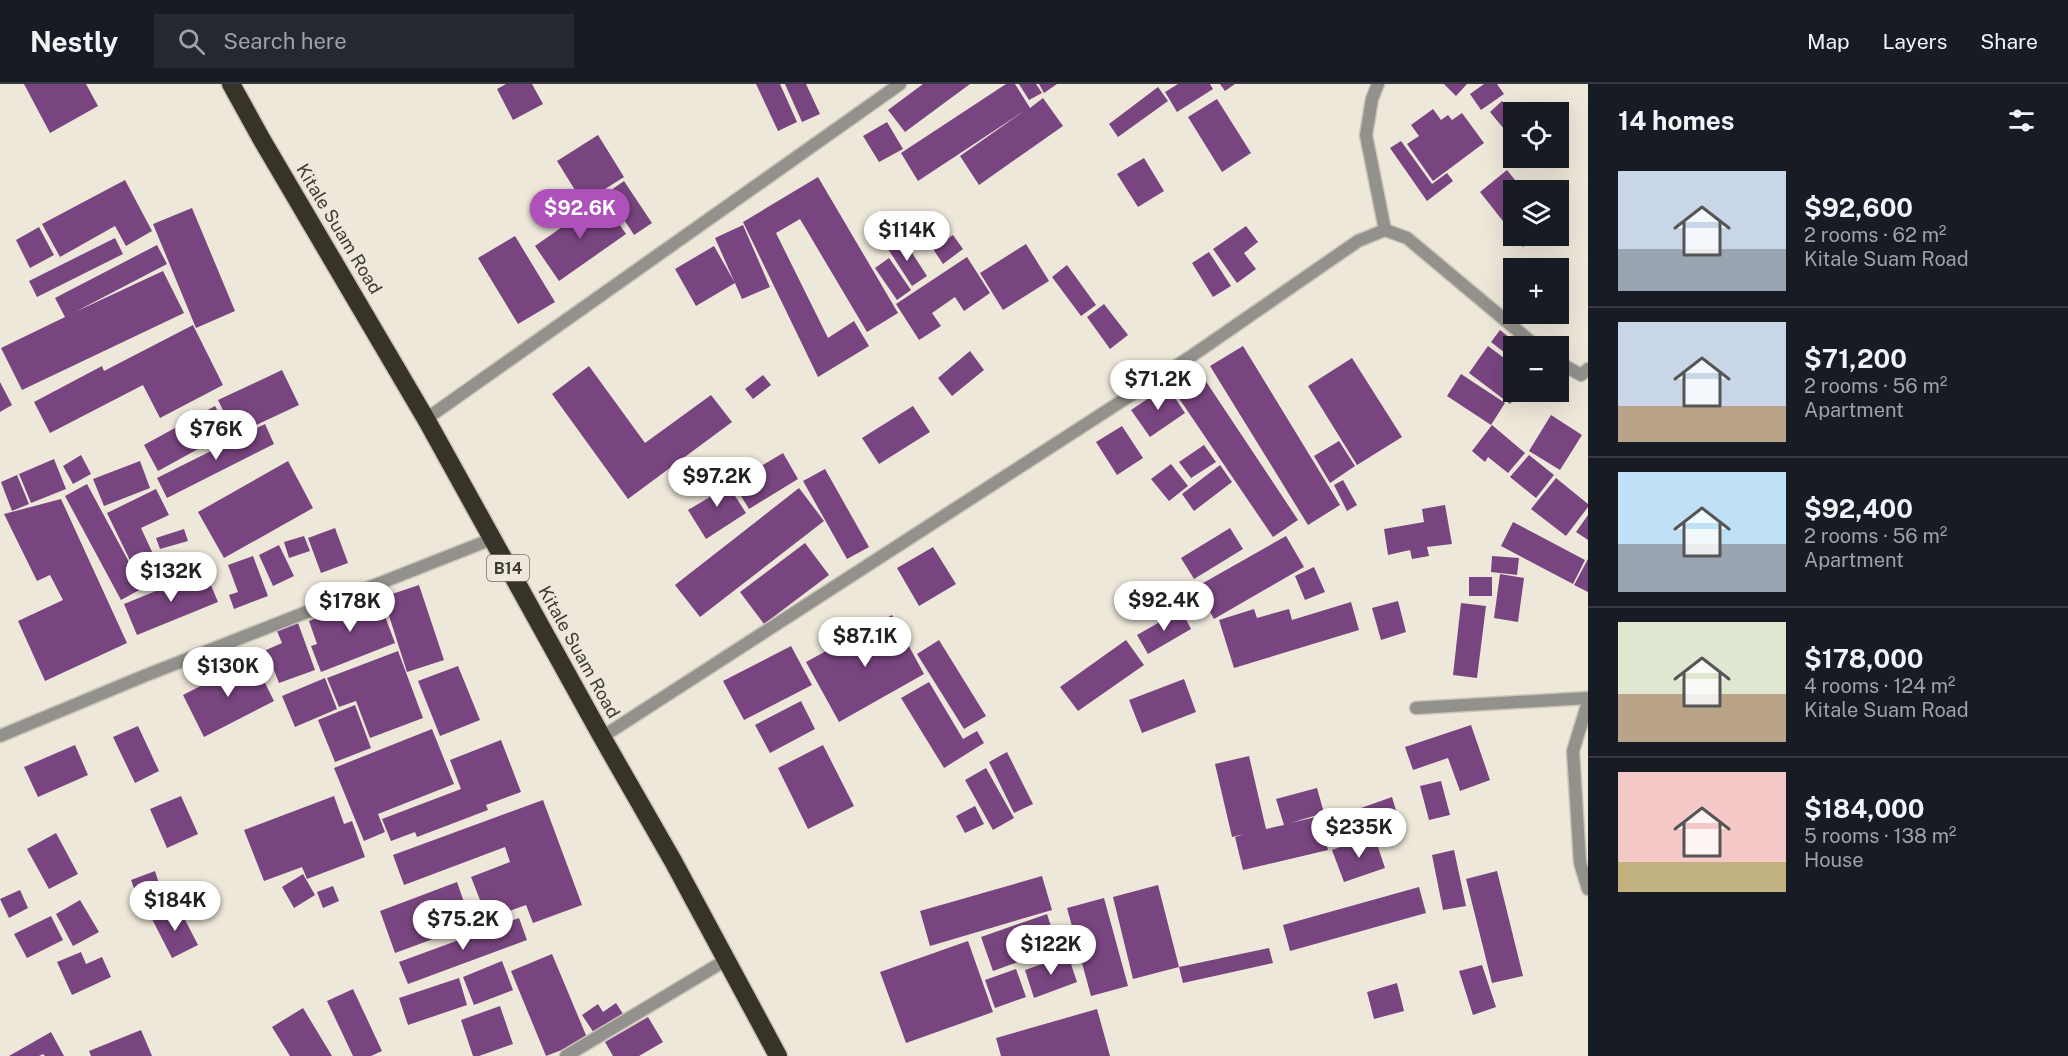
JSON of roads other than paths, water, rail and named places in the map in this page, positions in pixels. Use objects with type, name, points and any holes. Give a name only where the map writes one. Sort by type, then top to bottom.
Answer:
[{"type":"highway","name":"Kitale Suam Road","points":[[231,84],[426,419],[673,861],[778,1056]]},
{"type":"street","points":[[426,419],[900,84]]},
{"type":"street","points":[[1378,84],[1371,99],[1366,135],[1385,230]]},
{"type":"street","points":[[602,737],[1193,355],[1359,241],[1385,230],[1407,238],[1524,336]]},
{"type":"street","points":[[1569,368],[1581,375],[1588,369]]},
{"type":"street","points":[[0,736],[154,672],[492,539]]},
{"type":"street","points":[[1416,708],[1588,700],[1573,751],[1580,863],[1588,889]]},
{"type":"street","points":[[566,1056],[726,960]]}]
